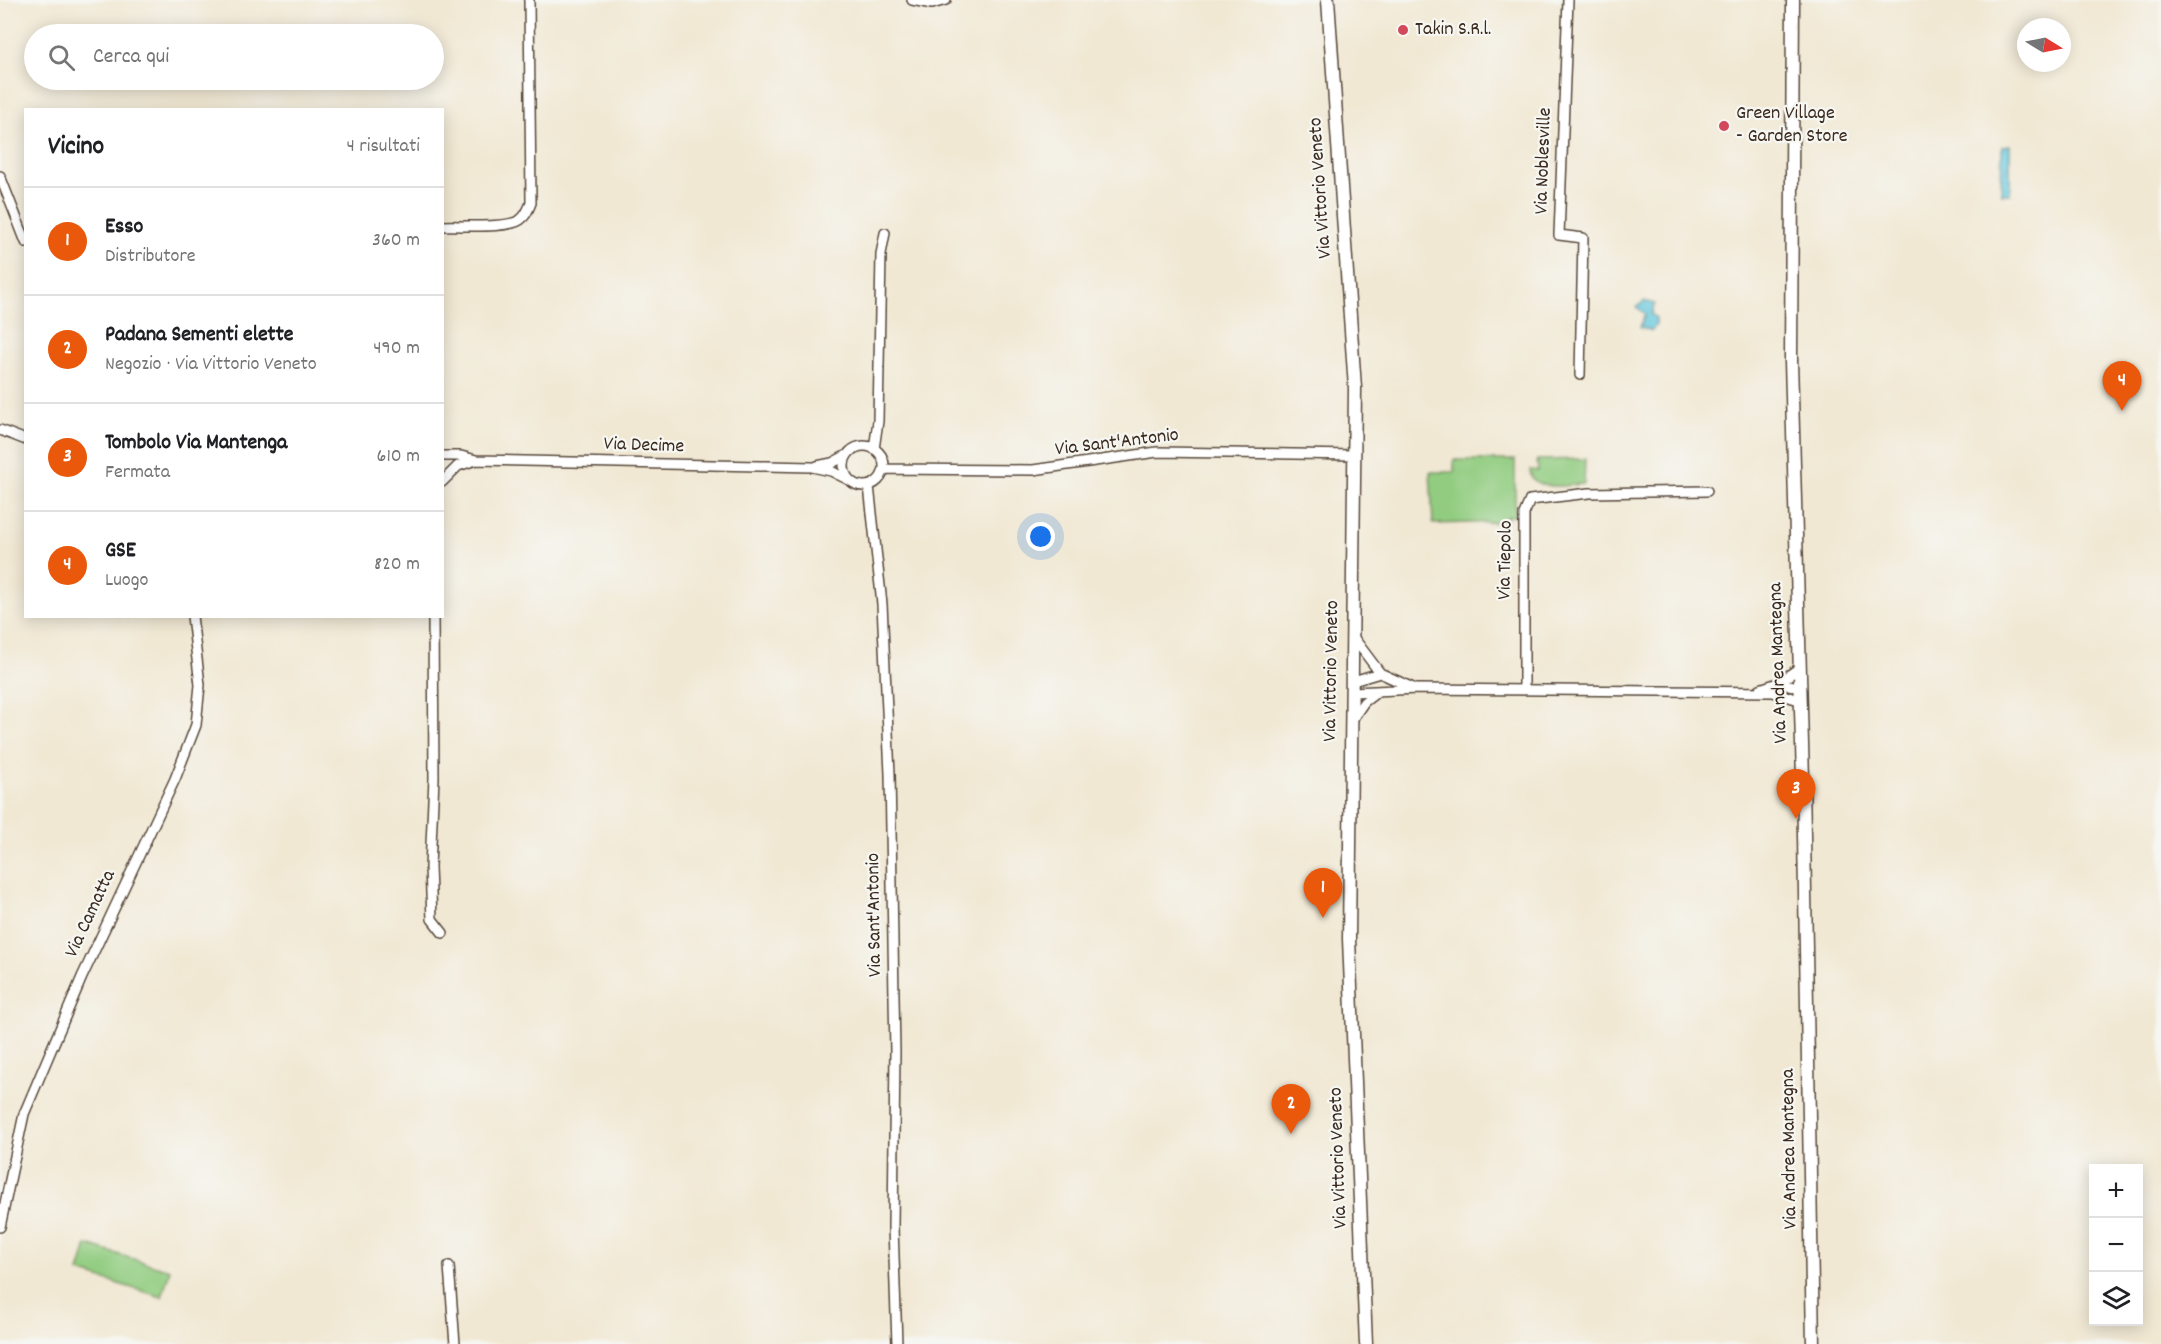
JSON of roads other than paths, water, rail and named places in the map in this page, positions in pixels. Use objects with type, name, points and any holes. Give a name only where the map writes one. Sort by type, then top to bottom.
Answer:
[{"type":"main road","name":"Via Vittorio Veneto","points":[[1328,0],[1355,387],[1349,939],[1366,1344]]},
{"type":"main road","name":"Via Andrea Mantegna","points":[[1793,0],[1791,361],[1798,669],[1796,693],[1813,1344]]},
{"type":"street","points":[[444,226],[508,224],[519,221],[526,215],[531,203],[529,0]]},
{"type":"street","points":[[912,0],[932,4],[946,0]]},
{"type":"street","name":"Via Noblesville","points":[[1568,0],[1559,236],[1583,238],[1580,375]]},
{"type":"street","points":[[0,176],[24,237]]},
{"type":"street","points":[[874,448],[878,433],[881,254],[885,233]]},
{"type":"street","points":[[0,430],[24,439]]},
{"type":"street","points":[[861,446],[874,448],[882,457],[884,469],[877,481],[869,486],[856,485],[849,480],[844,471],[847,455],[861,446]]},
{"type":"street","name":"Via Sant'Antonio","points":[[884,469],[1034,470],[1157,452],[1354,455]]},
{"type":"street","name":"Via Decime","points":[[812,467],[832,463],[847,455]]},
{"type":"street","name":"Via Decime","points":[[444,456],[461,456],[476,460],[812,467],[831,471],[849,480]]},
{"type":"street","name":"Via Decime","points":[[445,478],[476,460]]},
{"type":"street","name":"Via Sant'Antonio","points":[[869,486],[882,604],[890,774],[895,1052],[893,1227],[897,1344]]},
{"type":"street","name":"Via Tiepolo","points":[[1524,690],[1524,514],[1530,500],[1589,493],[1707,491]]},
{"type":"street","name":"Via Camatta","points":[[0,1227],[24,1114],[82,977],[175,779],[196,725],[201,685],[192,618]]},
{"type":"street","points":[[433,618],[434,778],[430,867],[432,919],[443,933]]},
{"type":"street","points":[[1353,637],[1380,673],[1418,689]]},
{"type":"street","points":[[1752,692],[1778,683],[1798,669]]},
{"type":"street","points":[[1353,686],[1380,673]]},
{"type":"street","points":[[1778,683],[1796,693]]},
{"type":"street","points":[[1353,686],[1377,692],[1418,689],[1796,693]]},
{"type":"street","points":[[1350,722],[1364,702],[1377,692]]},
{"type":"street","points":[[449,1266],[455,1344]]},
{"type":"water","points":[[2010,145],[2010,194],[2001,194],[2002,146]]},
{"type":"water","points":[[1644,301],[1655,304],[1651,314],[1656,318],[1656,324],[1652,331],[1640,327],[1645,314],[1637,307]]},
{"type":"place","name":"Takin S.R.l.","points":[[1403,30]]},
{"type":"place","name":"Green Village - Garden Store","points":[[1724,126]]},
{"type":"place","name":"GSE","points":[[2122,411]]},
{"type":"place","name":"Tombolo Via Mantenga","points":[[1796,819]]},
{"type":"place","name":"Esso","points":[[1323,918]]},
{"type":"place","name":"Padana Sementi elette","points":[[1291,1134]]}]
